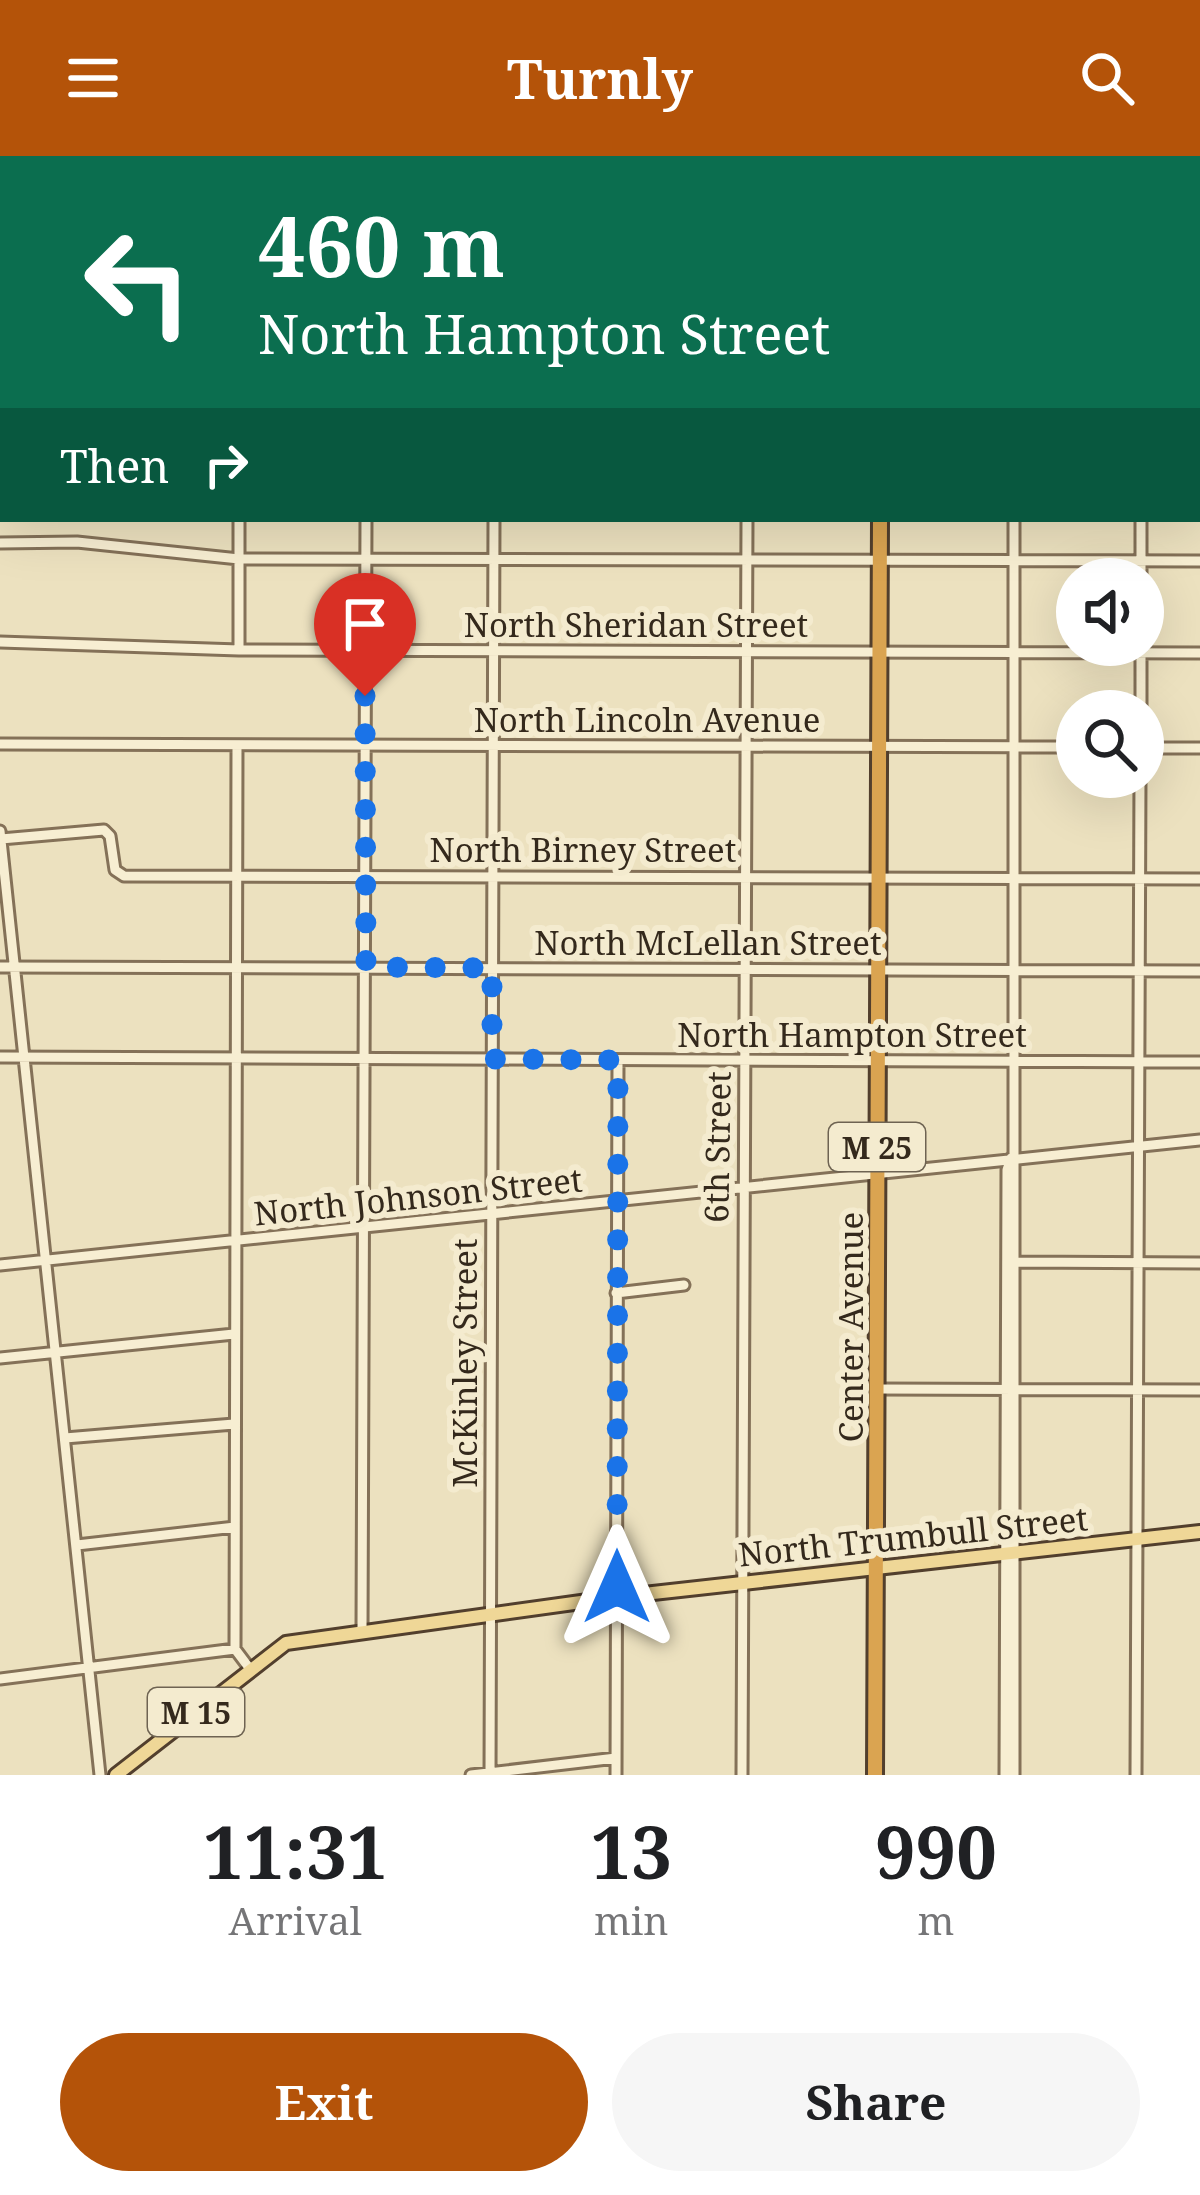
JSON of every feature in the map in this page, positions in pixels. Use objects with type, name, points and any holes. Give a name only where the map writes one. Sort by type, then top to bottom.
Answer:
[{"type":"highway","name":"Center Avenue","points":[[875,1775],[880,522]]},
{"type":"main road","name":"North Trumbull Street","points":[[250,1669],[275,1648],[362,1631],[742,1582],[1200,1532]]},
{"type":"main road","name":"M 15","points":[[116,1775],[250,1669]]},
{"type":"street","points":[[239,522],[239,650]]},
{"type":"street","points":[[362,1631],[366,522]]},
{"type":"street","name":"McKinley Street","points":[[490,1774],[494,522]]},
{"type":"street","name":"6th Street","points":[[742,1775],[747,522]]},
{"type":"street","points":[[1010,1775],[1011,1262],[1016,1169],[1011,1158],[1014,522]]},
{"type":"street","points":[[1141,522],[1141,558]]},
{"type":"street","points":[[0,542],[76,542],[239,559],[1056,560]]},
{"type":"street","points":[[1164,561],[1200,561]]},
{"type":"street","name":"North Sheridan Street","points":[[0,642],[239,650],[1056,651]]},
{"type":"street","name":"North Sheridan Street","points":[[1164,650],[1200,652]]},
{"type":"street","name":"North Lincoln Avenue","points":[[0,744],[1056,747]]},
{"type":"street","points":[[237,745],[235,1649],[250,1669]]},
{"type":"street","points":[[1164,748],[1200,748]]},
{"type":"street","points":[[1136,1775],[1140,798]]},
{"type":"street","points":[[0,830],[100,1775]]},
{"type":"street","name":"North Birney Street","points":[[1,839],[104,830],[110,836],[116,870],[124,876],[1200,879]]},
{"type":"street","name":"North McLellan Street","points":[[0,967],[1200,970]]},
{"type":"street","name":"North Hampton Street","points":[[0,1057],[1200,1062]]},
{"type":"street","points":[[616,1775],[618,1060]]},
{"type":"street","name":"North Johnson Street","points":[[0,1265],[1200,1140]]},
{"type":"street","points":[[1011,1262],[1200,1263]]},
{"type":"street","points":[[616,1293],[684,1286]]},
{"type":"street","points":[[0,1358],[235,1334]]},
{"type":"street","points":[[877,1389],[1200,1390]]},
{"type":"street","points":[[65,1438],[234,1424]]},
{"type":"street","points":[[77,1545],[235,1527]]},
{"type":"street","points":[[0,1679],[235,1649]]},
{"type":"street","points":[[471,1775],[616,1758]]},
{"type":"route","points":[[365,696],[366,967],[492,968],[492,1059],[618,1060],[617,1587]]}]
